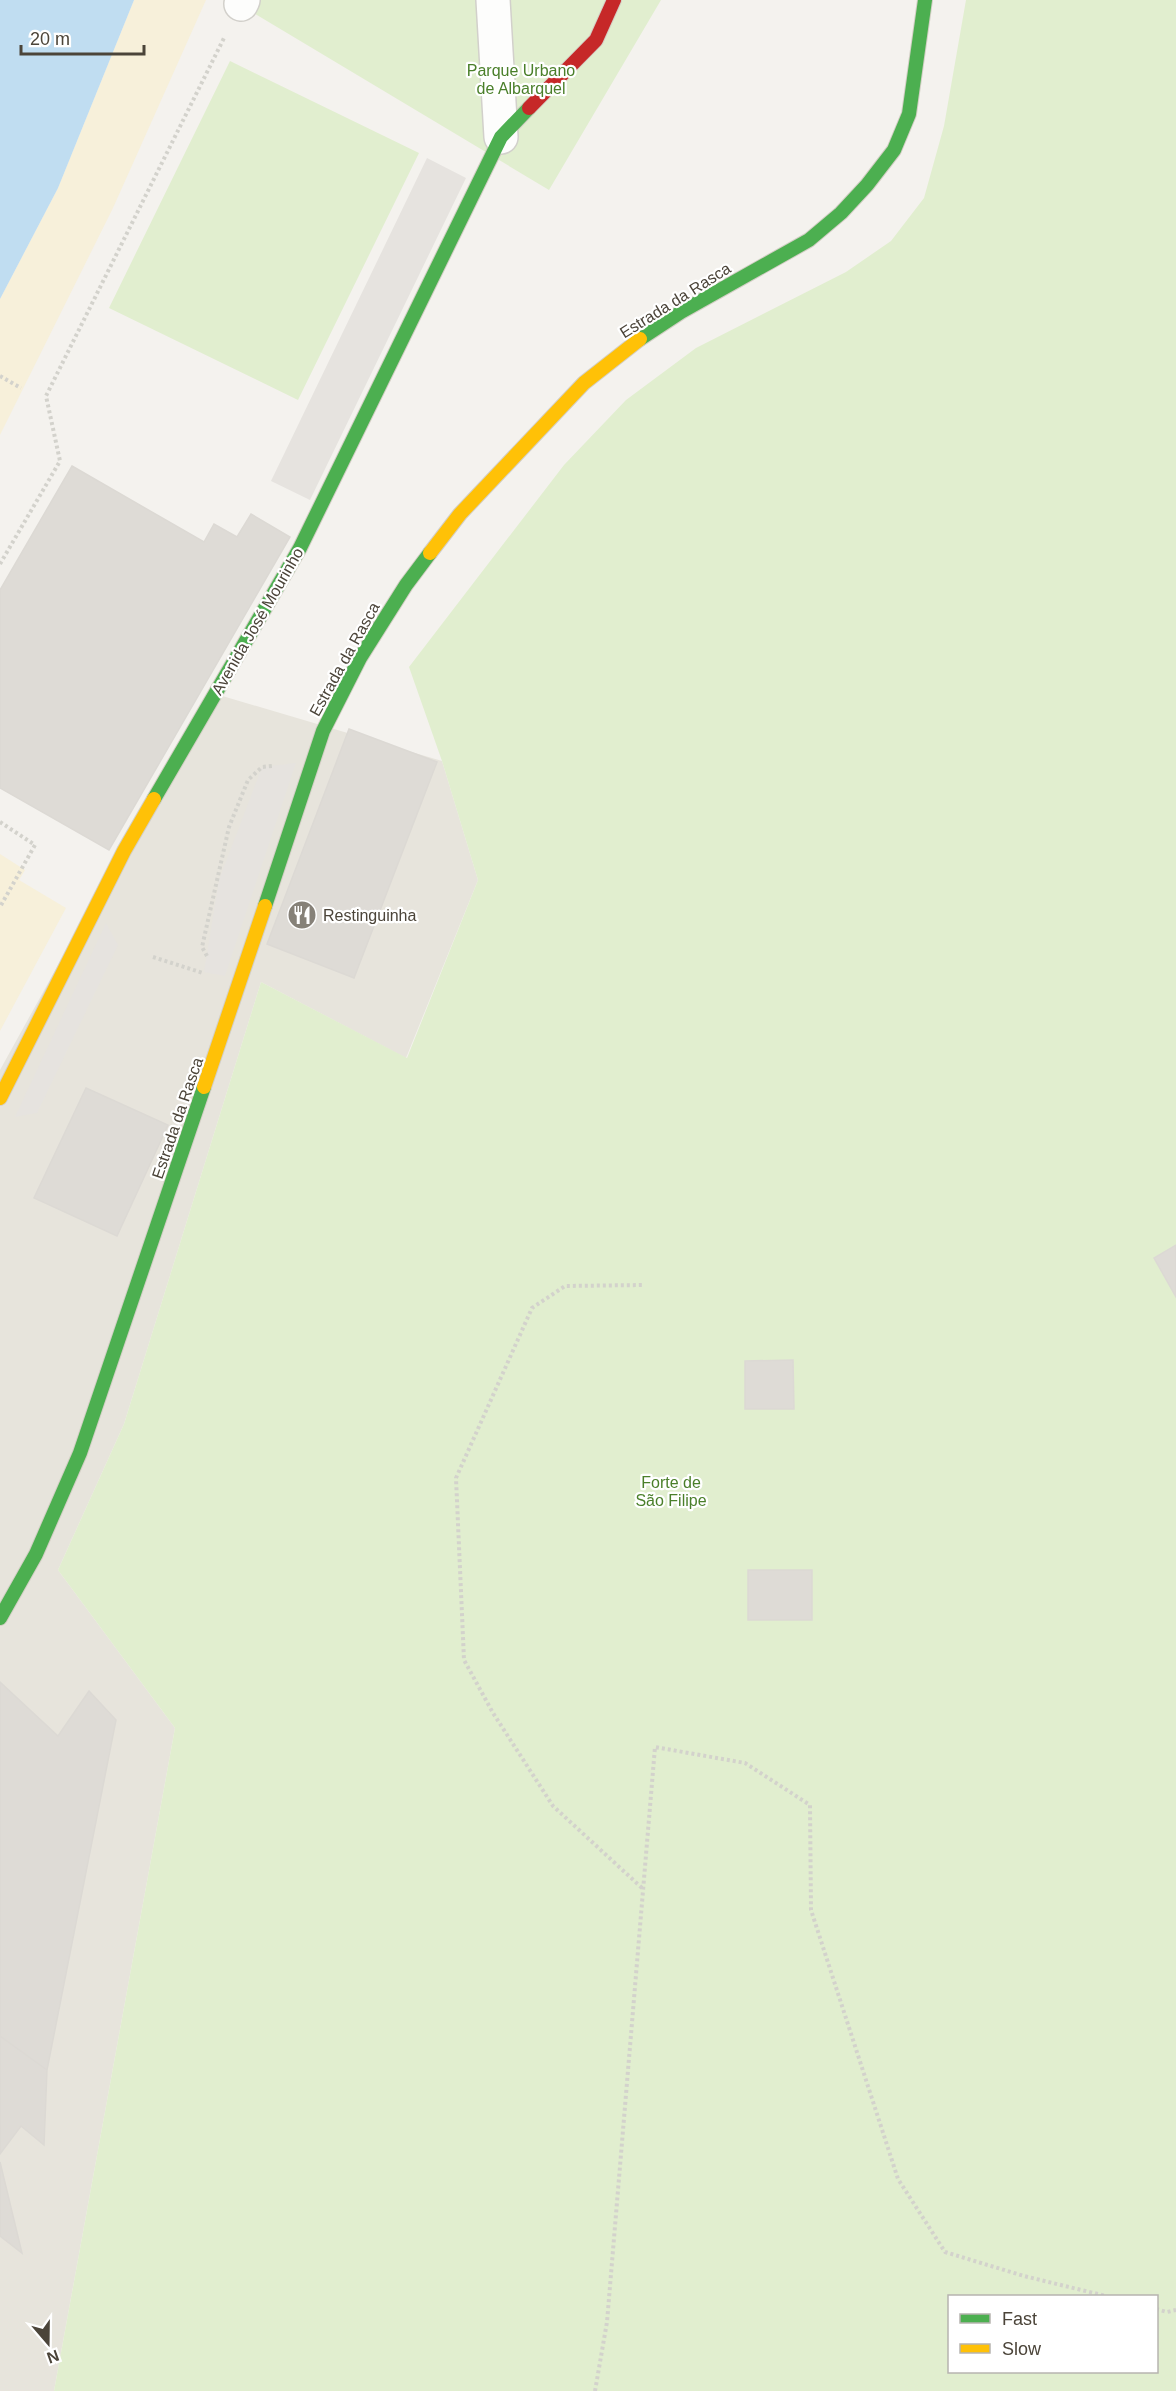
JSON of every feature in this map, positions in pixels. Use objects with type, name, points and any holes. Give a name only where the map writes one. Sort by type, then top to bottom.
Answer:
[{"type":"main road","name":"Avenida José Mourinho","points":[[0,1098],[54,985],[124,851],[300,548],[501,137],[596,40],[614,0]]},
{"type":"main road","name":"Estrada da Rasca","points":[[0,1618],[36,1554],[80,1453],[323,731],[360,658],[406,585],[460,514],[584,383],[628,347],[681,312],[809,240],[841,213],[867,185],[894,150],[909,114],[925,0]]},
{"type":"street","name":"Avenida José Mourinho","points":[[493,0],[501,137]]},
{"type":"path","points":[[0,564],[60,461],[46,396],[242,2]]},
{"type":"path","points":[[0,376],[21,388]]},
{"type":"path","points":[[212,963],[202,947],[229,827],[248,780],[262,767],[280,765]]},
{"type":"path","points":[[0,822],[35,845],[0,907]]},
{"type":"path","points":[[153,957],[210,975]]},
{"type":"path","points":[[643,1285],[564,1286],[532,1308],[456,1478],[464,1660],[493,1713],[553,1806],[643,1888]]},
{"type":"path","points":[[595,2391],[607,2322],[655,1748],[745,1763],[810,1805],[811,1910],[898,2179],[945,2252],[1024,2276],[1102,2295]]},
{"type":"path","points":[[1158,2310],[1167,2312],[1176,2310]]},
{"type":"shaded area","points":[[427,158],[466,178],[310,500],[271,481]]},
{"type":"shaded area","points":[[209,692],[442,761],[478,880],[406,1058],[261,982],[124,1424],[58,1570],[175,1728],[54,2391],[0,2391],[0,1070]]},
{"type":"shaded area","points":[[296,763],[225,976],[204,972],[219,880],[262,767]]},
{"type":"shaded area","points":[[106,923],[118,945],[37,1113],[15,1117]]},
{"type":"green space","name":"Parque Urbano de Albarquel","points":[[232,0],[661,0],[549,190]]},
{"type":"green space","name":"Forte de São Filipe","points":[[966,0],[1176,0],[1176,2391],[54,2391],[175,1728],[58,1570],[124,1424],[261,982],[407,1058],[478,880],[442,761],[409,667],[564,465],[626,400],[696,348],[846,272],[891,241],[924,198],[944,126]]},
{"type":"green space","points":[[230,61],[419,153],[298,400],[109,308]]},
{"type":"sand","points":[[134,0],[206,0],[113,208],[0,435],[0,299],[58,188]]},
{"type":"sand","points":[[0,854],[25,870],[19,880],[66,908],[0,1031]]},
{"type":"water","points":[[0,0],[134,0],[58,188],[0,299]]},
{"type":"building","points":[[72,466],[204,542],[214,524],[237,537],[251,514],[290,537],[109,850],[0,788],[0,590]]},
{"type":"building","points":[[349,729],[437,762],[354,978],[267,944]]},
{"type":"building","points":[[86,1088],[168,1125],[117,1236],[34,1198]]},
{"type":"building","points":[[1176,1245],[1176,1297],[1154,1258]]},
{"type":"building","points":[[793,1360],[794,1409],[745,1409],[745,1361]]},
{"type":"building","points":[[748,1570],[812,1570],[812,1620],[748,1620]]},
{"type":"building","points":[[0,1682],[58,1736],[89,1691],[116,1720],[47,2070],[0,2036]]},
{"type":"building","points":[[0,2036],[47,2070],[44,2145],[21,2126],[0,2154]]},
{"type":"building","points":[[0,2162],[22,2253],[0,2236]]},
{"type":"traffic: fast","points":[[640,339],[681,312],[809,240],[841,213],[867,185],[894,150],[909,114],[925,0]]},
{"type":"traffic: fast","points":[[154,799],[300,548],[501,137],[529,108]]},
{"type":"traffic: fast","points":[[265,906],[323,731],[360,658],[406,585],[430,553]]},
{"type":"traffic: fast","points":[[0,1618],[36,1554],[80,1453],[204,1087]]},
{"type":"traffic: slow","points":[[430,553],[460,514],[584,383],[640,339]]},
{"type":"traffic: slow","points":[[0,1098],[124,851],[154,799]]},
{"type":"traffic: slow","points":[[204,1087],[265,906]]},
{"type":"traffic: jam","points":[[529,108],[596,40],[614,0]]},
{"type":"place","name":"Restinguinha","points":[[302,915]]}]
